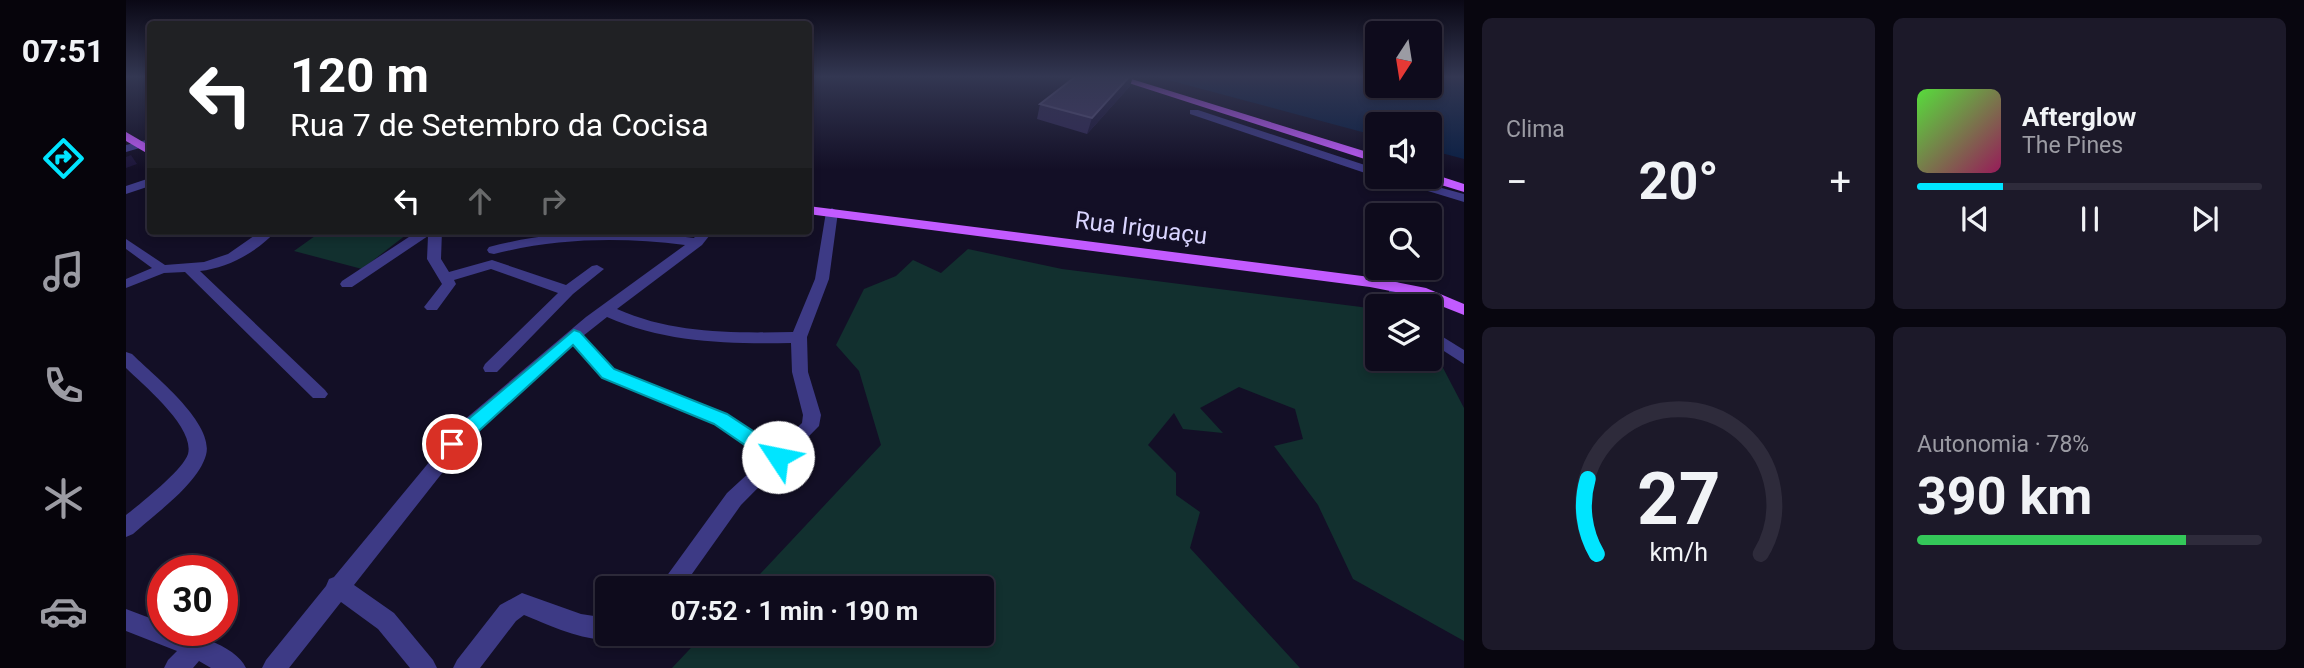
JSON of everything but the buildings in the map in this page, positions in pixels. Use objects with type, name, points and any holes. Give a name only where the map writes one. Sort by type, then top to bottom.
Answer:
[{"type":"main road","points":[[1215,108],[1365,155]]},
{"type":"main road","points":[[126,136],[141,147]]},
{"type":"main road","points":[[1442,181],[1464,188]]},
{"type":"main road","name":"Rua Iriguaçu","points":[[812,210],[1396,286],[1444,300],[1464,310]]},
{"type":"street","points":[[1194,112],[1365,169]]},
{"type":"street","points":[[126,190],[147,183]]},
{"type":"street","points":[[1431,189],[1464,198]]},
{"type":"street","points":[[678,576],[734,499],[801,438],[810,426],[812,415],[800,372],[799,337],[822,279],[832,212]]},
{"type":"street","points":[[126,284],[162,269],[189,268],[233,257],[264,235]]},
{"type":"street","points":[[347,284],[421,235]]},
{"type":"street","points":[[432,307],[449,284],[434,259],[435,235]]},
{"type":"street","points":[[494,250],[528,241],[586,235]]},
{"type":"street","points":[[623,235],[701,236]]},
{"type":"street","points":[[274,668],[337,586],[470,425],[605,310],[701,236]]},
{"type":"street","points":[[126,243],[162,269]]},
{"type":"street","points":[[447,278],[492,264],[568,291]]},
{"type":"street","points":[[189,268],[318,394]]},
{"type":"street","points":[[491,368],[568,291],[597,269]]},
{"type":"street","points":[[1396,286],[1396,294]]},
{"type":"street","points":[[605,310],[647,328],[687,335],[799,337]]},
{"type":"street","points":[[574,336],[608,373],[721,419],[778,457]]},
{"type":"street","points":[[1442,342],[1464,358]]},
{"type":"street","points":[[126,358],[184,419],[198,444],[196,456],[183,472],[126,528]]},
{"type":"street","points":[[337,586],[386,621],[425,668]]},
{"type":"street","points":[[465,668],[508,613],[522,604],[581,625],[595,627]]},
{"type":"street","points":[[126,620],[197,647],[234,668]]},
{"type":"street","points":[[176,668],[197,647]]},
{"type":"green space","points":[[316,235],[406,235],[362,269],[294,251]]},
{"type":"green space","points":[[968,249],[1062,269],[1365,307],[1365,371],[1442,371],[1442,366],[1464,408],[1464,641],[1353,579],[1318,505],[1274,446],[1303,439],[1295,409],[1239,387],[1200,408],[1223,433],[1183,429],[1174,413],[1148,445],[1176,473],[1176,495],[1200,512],[1190,548],[1300,668],[672,668],[693,646],[994,646],[994,576],[758,576],[881,445],[859,371],[836,345],[864,289],[896,276],[913,260],[941,273]]},
{"type":"water","points":[[1273,108],[1464,108],[1464,159],[1442,153],[1442,112],[1365,112],[1365,133]]},
{"type":"route","points":[[452,444],[470,425],[574,336],[608,373],[618,379],[721,419],[778,457]]}]
